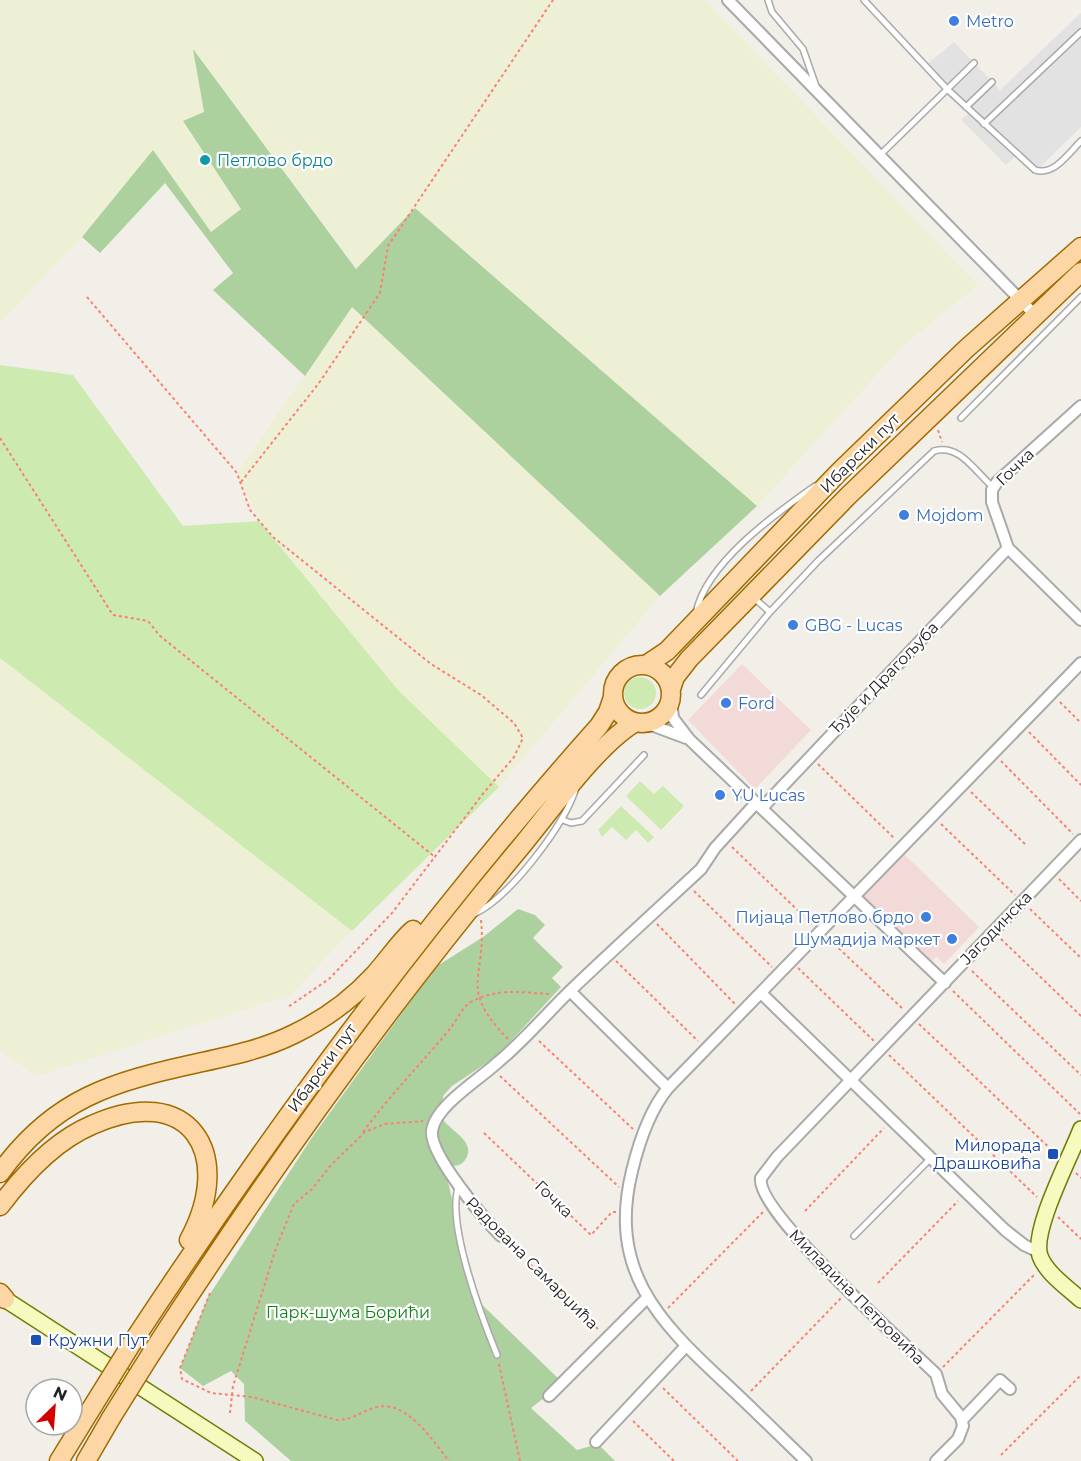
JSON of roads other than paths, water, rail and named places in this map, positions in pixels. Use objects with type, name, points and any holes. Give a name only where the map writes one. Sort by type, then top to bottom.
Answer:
[{"type":"main road","name":"Ибарски пут","points":[[646,665],[667,651],[839,472],[966,349],[1081,247]]},
{"type":"main road","name":"Ибарски пут","points":[[671,694],[675,677],[689,659],[848,496],[1035,315],[1078,284]]},
{"type":"main road","points":[[646,665],[663,673],[671,694],[660,718],[640,723],[622,716],[613,697],[615,682],[624,670],[646,665]]},
{"type":"main road","name":"Ибарски пут","points":[[59,1461],[171,1283],[325,1064],[440,913],[513,823],[599,726],[608,712],[613,697]]},
{"type":"main road","name":"Ибарски пут","points":[[86,1461],[151,1354],[224,1243],[307,1125],[459,922],[618,734],[640,723]]},
{"type":"main road","points":[[0,1173],[46,1123],[66,1107],[89,1094],[135,1078],[266,1046],[326,1017],[373,976],[407,935],[422,922],[440,913]]},
{"type":"main road","points":[[0,1206],[15,1186],[48,1153],[92,1125],[136,1111],[168,1115],[184,1123],[196,1135],[204,1149],[209,1177],[203,1210],[172,1270],[171,1283]]},
{"type":"main road","points":[[1081,1129],[1048,1208],[1038,1243],[1042,1258],[1081,1300]]},
{"type":"main road","points":[[2,1296],[148,1389],[255,1461]]},
{"type":"street","points":[[728,0],[878,157],[1035,315]]},
{"type":"street","name":"Гочка","points":[[1081,406],[993,487],[992,502],[1008,548],[1081,620]]},
{"type":"street","name":"Ђује и Драгољуба","points":[[436,1120],[477,1078],[530,1033],[568,993],[701,869],[723,838],[810,756],[1008,548]]},
{"type":"street","points":[[806,1461],[686,1346],[659,1316],[647,1298],[627,1243],[625,1211],[627,1194],[642,1137],[659,1101],[668,1088],[1081,663]]},
{"type":"street","points":[[671,694],[673,718],[689,740],[945,983]]},
{"type":"street","points":[[640,723],[668,729],[689,740]]},
{"type":"street","name":"Јагодинска","points":[[851,1081],[992,931],[1081,841]]},
{"type":"street","points":[[568,993],[668,1088]]},
{"type":"street","points":[[761,993],[1005,1230],[1042,1258]]},
{"type":"street","name":"Миладина Петровића","points":[[851,1081],[763,1174],[761,1187],[787,1228],[936,1374],[942,1394],[962,1420]]},
{"type":"street","name":"Радована Самарџића","points":[[436,1120],[432,1131],[433,1140],[458,1188],[501,1236]]},
{"type":"street","name":"Радована Самарџића","points":[[549,1396],[647,1298]]},
{"type":"street","points":[[596,1442],[686,1346]]},
{"type":"street","points":[[936,1461],[961,1435],[962,1420],[993,1381],[1000,1380],[1010,1389]]},
{"type":"lane","points":[[768,0],[772,12],[803,49],[819,95]]},
{"type":"lane","points":[[864,0],[947,89],[1016,155],[1035,170],[1043,173],[1052,170],[1081,141]]},
{"type":"lane","points":[[984,124],[1081,32]]},
{"type":"lane","points":[[878,157],[974,63]]},
{"type":"lane","points":[[966,107],[992,82]]},
{"type":"lane","points":[[961,418],[1078,284]]},
{"type":"lane","points":[[700,695],[796,583],[929,454],[944,449],[962,456],[993,487]]},
{"type":"lane","points":[[751,595],[770,612]]},
{"type":"lane","points":[[563,819],[571,823],[582,821],[644,755]]},
{"type":"lane","points":[[459,922],[480,911],[512,883],[563,819],[579,778]]},
{"type":"lane","points":[[854,1236],[931,1158]]},
{"type":"lane","points":[[458,1188],[455,1206],[474,1297],[497,1355]]},
{"type":"place","name":"Metro","points":[[954,21]]},
{"type":"place","name":"Петлово брдо","points":[[205,160]]},
{"type":"place","name":"Mojdom","points":[[904,515]]},
{"type":"place","name":"GBG - Lucas","points":[[793,625]]},
{"type":"place","name":"Ford","points":[[726,703]]},
{"type":"place","name":"YU Lucas","points":[[720,795]]},
{"type":"place","name":"Пијаца Петлово брдо","points":[[926,917]]},
{"type":"place","name":"Шумадија маркет","points":[[952,939]]},
{"type":"place","name":"Милорада Драшковића","points":[[1053,1154]]},
{"type":"place","name":"Кружни Пут","points":[[36,1340]]},
{"type":"park label","name":"Парк-шума Борићи","points":[[348,1312]]}]
